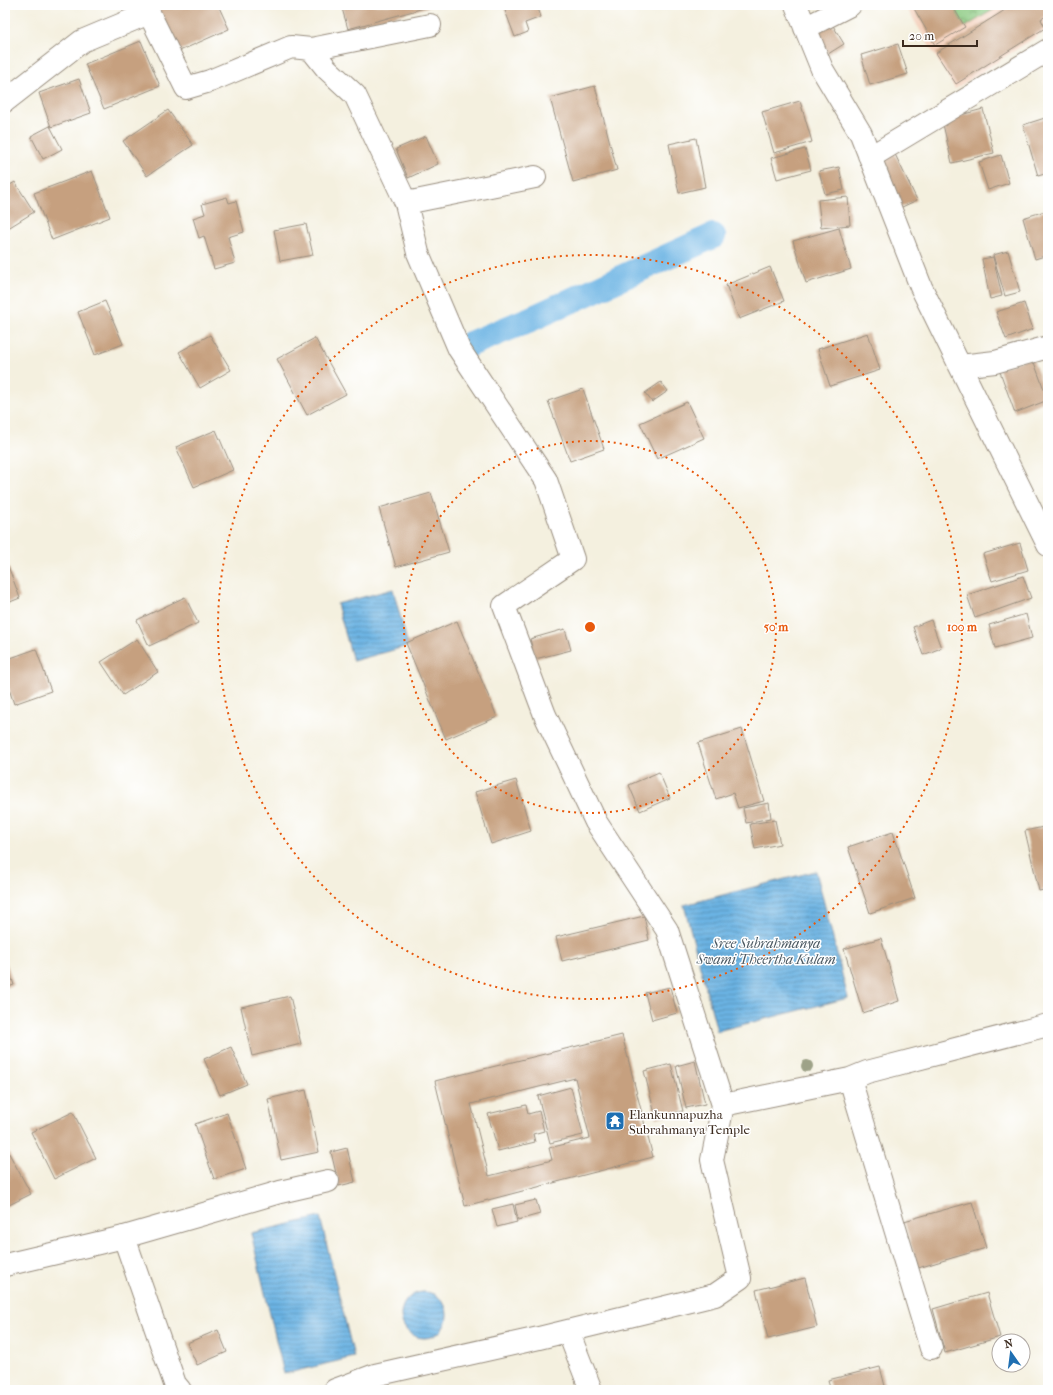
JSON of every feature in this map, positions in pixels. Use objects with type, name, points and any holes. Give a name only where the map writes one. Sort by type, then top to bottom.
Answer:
[{"type":"street","points":[[796,5],[822,69],[861,134],[921,286],[1048,545]]},
{"type":"street","points":[[805,28],[850,5]]},
{"type":"street","points":[[5,101],[82,41],[149,13],[186,88],[210,81],[291,47],[311,50],[430,25]]},
{"type":"street","points":[[311,50],[327,69],[355,95],[406,203],[418,253],[459,350],[546,480],[573,558],[504,606],[546,715],[596,822],[667,930],[723,1105],[712,1160],[740,1278],[715,1295],[568,1331],[375,1375],[335,1390]]},
{"type":"street","points":[[869,155],[878,153],[1048,50]]},
{"type":"street","points":[[406,203],[535,177]]},
{"type":"street","points":[[960,366],[995,362],[1048,347]]},
{"type":"street","points":[[723,1105],[850,1079],[867,1072],[1048,1025]]},
{"type":"street","points":[[850,1079],[931,1348]]},
{"type":"street","points":[[5,1265],[124,1237],[280,1192],[328,1181]]},
{"type":"street","points":[[124,1237],[175,1384],[180,1390]]},
{"type":"street","points":[[568,1331],[591,1390]]},
{"type":"shaded area","points":[[905,5],[1048,5],[1048,29],[955,89]]},
{"type":"green space","points":[[952,5],[1001,5],[965,27]]},
{"type":"water","points":[[393,589],[408,646],[353,661],[337,604]]},
{"type":"water","name":"Sree Subrahmanya Swami Theertha Kulam","points":[[816,871],[848,998],[717,1031],[684,905]]},
{"type":"water","points":[[320,1217],[354,1357],[284,1374],[251,1233]]},
{"type":"water","points":[[424,1292],[437,1296],[443,1302],[447,1315],[443,1328],[437,1334],[424,1338],[411,1334],[405,1328],[401,1315],[405,1302],[411,1296]]},
{"type":"building","points":[[153,5],[218,5],[229,29],[175,53]]},
{"type":"building","points":[[341,5],[435,5],[348,29]]},
{"type":"building","points":[[503,5],[537,5],[541,17],[525,23],[528,32],[515,37]]},
{"type":"building","points":[[912,5],[952,5],[965,27],[935,45]]},
{"type":"building","points":[[1013,5],[1048,5],[1048,15],[1041,19],[1045,28],[956,84],[936,53]]},
{"type":"building","points":[[829,19],[844,44],[828,54],[813,29]]},
{"type":"building","points":[[141,41],[160,86],[104,109],[85,64]]},
{"type":"building","points":[[898,44],[908,74],[870,85],[861,55]]},
{"type":"building","points":[[79,79],[91,113],[51,127],[39,93]]},
{"type":"building","points":[[595,86],[617,170],[573,182],[550,98]]},
{"type":"building","points":[[800,101],[812,142],[774,153],[762,112]]},
{"type":"building","points":[[983,109],[994,153],[952,163],[942,120]]},
{"type":"building","points":[[168,110],[193,145],[147,176],[123,141]]},
{"type":"building","points":[[1048,117],[1048,173],[1038,176],[1023,125]]},
{"type":"building","points":[[50,126],[62,149],[43,159],[31,136]]},
{"type":"building","points":[[426,136],[438,164],[408,178],[396,149]]},
{"type":"building","points":[[696,138],[705,187],[679,193],[669,144]]},
{"type":"building","points":[[805,149],[811,170],[777,179],[771,158]]},
{"type":"building","points":[[893,150],[917,200],[900,208],[876,159]]},
{"type":"building","points":[[1001,155],[1009,183],[988,190],[979,162]]},
{"type":"building","points":[[839,167],[844,190],[825,194],[819,171]]},
{"type":"building","points":[[92,171],[110,217],[52,240],[34,193]]},
{"type":"building","points":[[15,182],[34,212],[5,230],[5,188]]},
{"type":"building","points":[[227,197],[229,203],[236,201],[244,232],[228,237],[235,263],[214,269],[204,236],[199,238],[193,218],[205,214],[202,204]]},
{"type":"building","points":[[848,197],[850,225],[821,228],[818,200]]},
{"type":"building","points":[[1048,210],[1048,255],[1035,259],[1023,218]]},
{"type":"building","points":[[306,224],[313,255],[280,261],[274,230]]},
{"type":"building","points":[[839,228],[851,269],[806,283],[793,241]]},
{"type":"building","points":[[1008,251],[1020,292],[1005,296],[993,255]]},
{"type":"building","points":[[993,257],[1002,296],[990,299],[982,259]]},
{"type":"building","points":[[770,267],[784,301],[739,319],[726,285]]},
{"type":"building","points":[[105,301],[123,344],[95,355],[78,312]]},
{"type":"building","points":[[1024,303],[1033,329],[1006,339],[996,312]]},
{"type":"building","points":[[868,333],[880,370],[830,386],[818,349]]},
{"type":"building","points":[[210,335],[231,370],[200,388],[179,352]]},
{"type":"building","points":[[315,338],[346,394],[307,415],[277,359]]},
{"type":"building","points":[[1032,357],[1048,400],[1015,413],[999,369]]},
{"type":"building","points":[[661,382],[668,391],[652,402],[645,393]]},
{"type":"building","points":[[583,389],[604,449],[570,461],[548,401]]},
{"type":"building","points":[[687,402],[704,438],[657,459],[640,423]]},
{"type":"building","points":[[216,430],[233,470],[194,487],[176,447]]},
{"type":"building","points":[[431,493],[449,552],[396,567],[379,508]]},
{"type":"building","points":[[1020,543],[1028,570],[992,581],[983,554]]},
{"type":"building","points":[[8,566],[20,598],[5,604],[5,567]]},
{"type":"building","points":[[1023,576],[1031,598],[975,618],[967,595]]},
{"type":"building","points":[[185,597],[198,623],[149,646],[137,620]]},
{"type":"building","points":[[1026,614],[1032,638],[995,648],[989,625]]},
{"type":"building","points":[[931,620],[941,648],[923,655],[913,627]]},
{"type":"building","points":[[457,621],[497,717],[446,739],[406,643]]},
{"type":"building","points":[[565,629],[571,650],[535,659],[530,639]]},
{"type":"building","points":[[137,639],[158,672],[123,695],[101,662]]},
{"type":"building","points":[[36,649],[51,691],[14,704],[5,677],[5,660]]},
{"type":"building","points":[[742,729],[764,801],[738,808],[733,793],[716,799],[698,743]]},
{"type":"building","points":[[659,772],[670,798],[640,811],[629,785]]},
{"type":"building","points":[[516,780],[531,831],[491,844],[475,792]]},
{"type":"building","points":[[769,803],[771,818],[746,823],[743,808]]},
{"type":"building","points":[[775,820],[780,844],[755,849],[750,824]]},
{"type":"building","points":[[1048,826],[1048,889],[1039,891],[1025,831]]},
{"type":"building","points":[[893,832],[915,898],[870,913],[848,847]]},
{"type":"building","points":[[644,916],[649,940],[562,961],[556,937]]},
{"type":"building","points":[[881,938],[899,1001],[863,1013],[844,949]]},
{"type":"building","points":[[5,959],[14,985],[5,988]]},
{"type":"building","points":[[670,987],[677,1013],[652,1020],[645,993]]},
{"type":"building","points":[[290,996],[301,1044],[252,1056],[241,1007]]},
{"type":"building","name":"Elankunnapuzha Subrahmanya Temple","points":[[622,1035],[653,1157],[465,1206],[435,1081]],"holes":[[[575,1078],[590,1138],[549,1148],[552,1160],[489,1176],[471,1104]]]},
{"type":"building","points":[[231,1047],[247,1084],[220,1095],[204,1059]]},
{"type":"building","points":[[695,1061],[705,1104],[686,1108],[676,1066]]},
{"type":"building","points":[[671,1064],[683,1111],[656,1118],[644,1071]]},
{"type":"building","points":[[571,1087],[583,1135],[550,1143],[538,1096]]},
{"type":"building","points":[[306,1090],[319,1152],[281,1160],[268,1099]]},
{"type":"building","points":[[526,1105],[528,1114],[539,1111],[544,1131],[533,1134],[535,1142],[498,1151],[488,1114]]},
{"type":"building","points":[[73,1112],[96,1158],[54,1179],[31,1132]]},
{"type":"building","points":[[227,1113],[246,1169],[214,1179],[195,1124]]},
{"type":"building","points":[[5,1146],[31,1194],[5,1207]]},
{"type":"building","points":[[347,1148],[355,1182],[339,1186],[331,1152]]},
{"type":"building","points":[[536,1200],[540,1214],[518,1220],[515,1205]]},
{"type":"building","points":[[972,1202],[986,1248],[918,1268],[904,1221]]},
{"type":"building","points":[[513,1204],[517,1222],[497,1227],[492,1209]]},
{"type":"building","points":[[805,1278],[817,1327],[768,1339],[756,1290]]},
{"type":"building","points":[[987,1293],[999,1333],[991,1333],[991,1340],[945,1353],[933,1309]]},
{"type":"building","points":[[218,1330],[227,1352],[197,1365],[187,1343]]},
{"type":"building","points":[[880,1367],[886,1390],[831,1390],[828,1380]]},
{"type":"waterway","points":[[470,344],[533,318],[713,236]]},
{"type":"place","name":"Elankunnapuzha Subrahmanya Temple","points":[[615,1121]]}]
